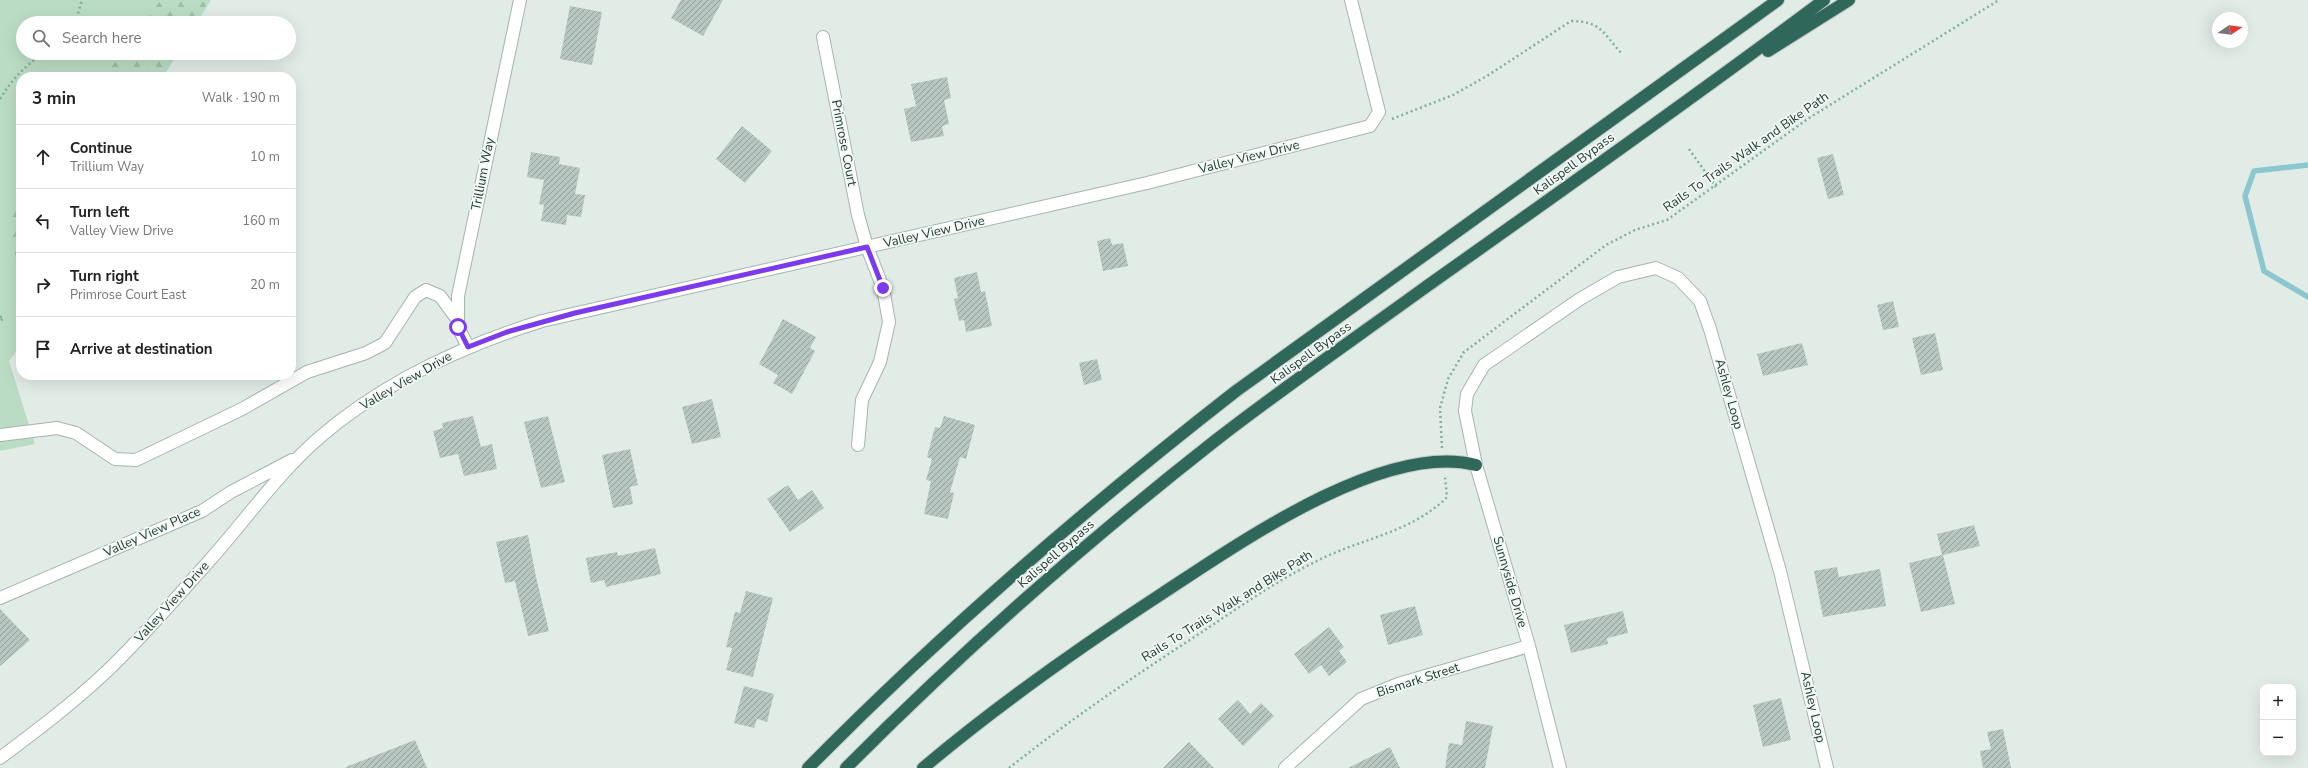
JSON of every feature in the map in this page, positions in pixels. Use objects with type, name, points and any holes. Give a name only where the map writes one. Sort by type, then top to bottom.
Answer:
[{"type":"highway","name":"Kalispell Bypass","points":[[808,768],[970,612],[1160,450],[1236,391],[1778,0]]},
{"type":"highway","name":"Kalispell Bypass","points":[[846,768],[934,682],[1041,585],[1217,440],[1345,345],[1708,86],[1824,0]]},
{"type":"highway","points":[[1708,86],[1849,0]]},
{"type":"highway","points":[[923,768],[991,713],[1082,648],[1270,525],[1344,488],[1399,469],[1443,460],[1476,465]]},
{"type":"street","name":"Trillium Way","points":[[468,347],[460,333],[457,319],[458,296],[520,0]]},
{"type":"street","points":[[1351,0],[1379,112],[1370,126]]},
{"type":"street","name":"Primrose Court","points":[[823,37],[858,215],[867,247],[883,288],[889,322],[880,362],[862,400],[858,445]]},
{"type":"street","name":"Valley View Drive","points":[[0,758],[52,718],[104,674],[129,650],[215,555],[299,457],[319,438],[366,402],[400,382],[468,347],[507,332],[570,314],[1147,183],[1370,126]]},
{"type":"street","name":"Ashley Loop","points":[[1467,394],[1484,365],[1580,299],[1618,277],[1656,268],[1678,278],[1700,301],[1780,571],[1827,768]]},
{"type":"street","points":[[296,378],[307,372],[366,353],[385,343],[415,297],[426,290],[440,296],[457,319]]},
{"type":"street","points":[[0,435],[57,428],[76,433],[115,459],[136,460],[242,409],[293,380]]},
{"type":"street","name":"Sunnyside Drive","points":[[1467,394],[1465,411],[1476,465],[1529,646],[1560,768]]},
{"type":"street","name":"Valley View Place","points":[[0,598],[202,511],[231,492],[299,457]]},
{"type":"street","name":"Bismark Street","points":[[1285,768],[1361,699],[1398,684],[1529,646]]},
{"type":"path","points":[[77,16],[82,0]]},
{"type":"path","name":"Rails To Trails Walk and Bike Path","points":[[1010,768],[1064,724],[1235,610],[1315,561],[1417,520],[1436,508],[1447,497],[1440,408],[1448,379],[1464,352],[1606,245],[1634,230],[1667,220],[1716,187],[1809,118],[1999,0]]},
{"type":"path","points":[[1370,126],[1453,95],[1487,76],[1571,21],[1588,21],[1599,28],[1622,54]]},
{"type":"path","points":[[20,72],[24,67],[34,60]]},
{"type":"path","points":[[0,99],[16,78]]},
{"type":"path","points":[[1689,149],[1716,187]]},
{"type":"path","points":[[0,317],[3,317],[0,323]]},
{"type":"green space","points":[[0,0],[211,0],[201,16],[16,16],[16,60],[174,60],[166,72],[16,72],[16,281],[3,294]]},
{"type":"green space","points":[[0,0],[161,0],[149,16],[16,16],[16,60],[117,60],[108,72],[16,72],[16,197],[5,212],[16,257],[16,352],[9,361],[35,444],[0,451]]},
{"type":"building","points":[[681,0],[723,0],[703,36],[671,18]]},
{"type":"building","points":[[570,6],[602,12],[592,65],[560,59]]},
{"type":"building","points":[[947,77],[951,98],[944,100],[949,124],[942,126],[944,136],[911,142],[904,109],[916,106],[911,84]]},
{"type":"building","points":[[742,126],[772,151],[745,183],[716,159]]},
{"type":"building","points":[[531,152],[560,157],[559,164],[580,168],[575,194],[585,195],[581,217],[567,215],[566,225],[541,221],[544,205],[539,204],[544,180],[527,177]]},
{"type":"building","points":[[1833,154],[1844,195],[1828,199],[1817,158]]},
{"type":"building","points":[[1110,238],[1112,245],[1123,243],[1128,266],[1103,271],[1097,241]]},
{"type":"building","points":[[977,272],[981,292],[985,291],[992,326],[966,332],[964,320],[959,321],[954,299],[958,298],[954,278]]},
{"type":"building","points":[[1893,301],[1899,327],[1883,330],[1877,305]]},
{"type":"building","points":[[783,319],[816,337],[810,348],[815,351],[792,394],[773,383],[778,375],[759,364]]},
{"type":"building","points":[[1935,333],[1943,370],[1921,375],[1912,338]]},
{"type":"building","points":[[1802,343],[1808,365],[1763,376],[1757,354]]},
{"type":"building","points":[[1097,359],[1102,380],[1084,385],[1079,363]]},
{"type":"building","points":[[712,399],[721,437],[692,444],[682,407]]},
{"type":"building","points":[[473,416],[481,447],[492,444],[497,469],[464,476],[458,454],[440,458],[433,431],[443,428],[442,423]]},
{"type":"building","points":[[548,416],[565,482],[541,488],[524,422]]},
{"type":"building","points":[[944,416],[975,425],[966,459],[960,457],[950,492],[954,493],[948,519],[924,514],[931,481],[926,480],[932,459],[927,457],[935,427],[940,428]]},
{"type":"building","points":[[630,449],[638,485],[630,487],[633,504],[613,508],[602,455]]},
{"type":"building","points":[[788,485],[798,500],[812,490],[824,508],[790,532],[767,499]]},
{"type":"building","points":[[1974,525],[1980,546],[1943,555],[1955,604],[1921,612],[1909,563],[1942,555],[1937,534]]},
{"type":"building","points":[[528,535],[549,631],[528,636],[515,581],[505,583],[496,542]]},
{"type":"building","points":[[655,548],[661,574],[606,587],[604,580],[591,583],[586,558],[617,552],[618,556]]},
{"type":"building","points":[[1837,567],[1839,577],[1880,569],[1886,606],[1823,617],[1814,571]]},
{"type":"building","points":[[746,591],[773,598],[753,677],[726,670],[732,648],[726,647],[735,612],[740,613]]},
{"type":"building","points":[[1415,606],[1423,635],[1388,645],[1380,615]]},
{"type":"building","points":[[0,609],[30,640],[0,666]]},
{"type":"building","points":[[1623,611],[1628,633],[1607,638],[1608,644],[1571,653],[1564,625]]},
{"type":"building","points":[[1329,627],[1344,647],[1339,651],[1347,662],[1329,676],[1321,665],[1309,674],[1294,654]]},
{"type":"building","points":[[744,686],[774,694],[767,722],[757,719],[754,728],[734,723]]},
{"type":"building","points":[[1781,698],[1791,740],[1763,747],[1753,705]]},
{"type":"building","points":[[1238,700],[1250,714],[1261,703],[1274,716],[1243,746],[1218,719]]},
{"type":"building","points":[[1466,721],[1493,726],[1485,768],[1445,768],[1449,743],[1462,745]]},
{"type":"building","points":[[2003,729],[2011,768],[1983,768],[1980,751],[1991,749],[1987,732]]},
{"type":"building","points":[[415,740],[427,768],[346,768],[346,767]]},
{"type":"building","points":[[1189,742],[1214,768],[1163,768]]},
{"type":"building","points":[[1390,747],[1400,768],[1348,768]]},
{"type":"waterway","points":[[2308,165],[2254,171],[2245,196],[2264,271],[2308,297]]},
{"type":"route","points":[[458,327],[468,347],[507,332],[575,313],[703,286],[867,247],[883,288]]}]
